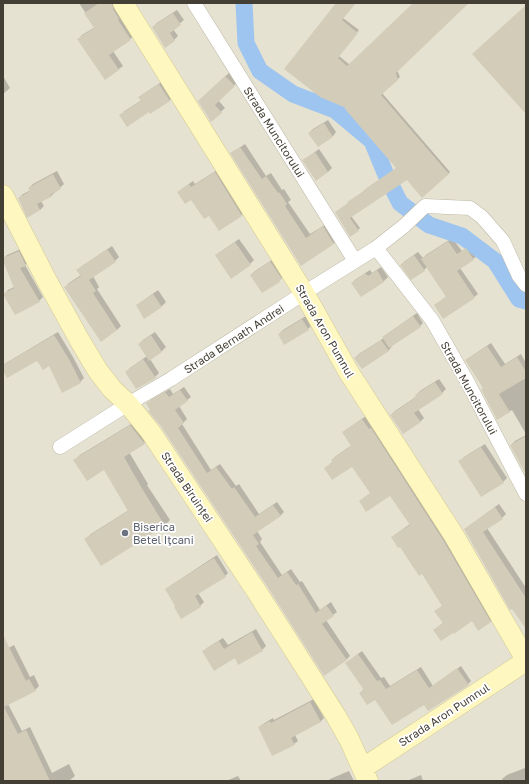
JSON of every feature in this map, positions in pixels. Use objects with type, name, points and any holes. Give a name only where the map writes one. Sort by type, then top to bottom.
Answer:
[{"type":"street","name":"Strada Aron Pumnul","points":[[123,3],[304,293],[348,371],[454,534],[526,661],[366,775]]},
{"type":"street","name":"Strada Muncitorului","points":[[194,3],[355,261]]},
{"type":"street","name":"Strada Biruinței","points":[[3,195],[80,341],[98,371],[112,389],[128,404],[150,431],[336,716],[366,775]]},
{"type":"street","name":"Strada Bernath Andrei","points":[[60,447],[128,404],[178,375],[376,248],[404,226],[425,206],[470,208],[482,217],[503,241],[519,276],[526,284]]},
{"type":"street","name":"Strada Muncitorului","points":[[376,248],[432,320],[467,381],[526,494]]},
{"type":"shaded area","points":[[3,3],[526,3],[526,781],[3,781]]},
{"type":"building","points":[[99,3],[112,3],[113,9],[119,19],[118,20],[131,40],[109,55],[119,70],[105,80],[77,39],[94,28],[84,13]]},
{"type":"building","points":[[336,3],[356,3],[342,20],[358,33],[338,58],[347,66],[413,3],[469,3],[396,73],[398,80],[381,95],[449,174],[422,198],[407,180],[350,218],[359,231],[350,237],[335,212],[396,168],[345,109],[346,108],[320,97],[284,69]]},
{"type":"building","points":[[526,5],[526,114],[472,54]]},
{"type":"building","points":[[173,13],[181,25],[170,33],[175,41],[165,48],[152,27]]},
{"type":"building","points":[[225,76],[235,86],[215,105],[222,113],[211,122],[198,101]]},
{"type":"building","points":[[159,84],[170,101],[150,114],[149,112],[127,127],[119,115],[141,101],[138,97]]},
{"type":"building","points":[[324,123],[333,137],[318,147],[308,133]]},
{"type":"building","points":[[240,147],[262,179],[266,176],[278,193],[279,192],[287,204],[285,206],[306,238],[323,226],[334,244],[301,266],[230,153]]},
{"type":"building","points":[[315,152],[328,172],[316,181],[302,160]]},
{"type":"building","points":[[215,172],[242,216],[219,231],[209,216],[204,219],[191,200],[185,204],[177,192],[189,184],[191,187]]},
{"type":"building","points":[[53,174],[61,189],[50,195],[51,197],[37,204],[40,210],[27,218],[18,198],[30,191],[28,188]]},
{"type":"building","points":[[448,241],[457,254],[466,248],[474,260],[457,271],[475,298],[443,319],[434,305],[446,297],[421,259]]},
{"type":"building","points":[[235,242],[251,265],[231,279],[215,255]]},
{"type":"building","points":[[107,249],[116,262],[89,280],[96,291],[93,293],[117,330],[101,342],[64,287],[81,276],[76,270]]},
{"type":"building","points":[[19,251],[26,266],[20,268],[40,302],[15,315],[3,294],[14,288],[3,258]]},
{"type":"building","points":[[414,255],[425,271],[411,280],[400,265]]},
{"type":"building","points":[[270,261],[282,279],[279,281],[280,282],[262,293],[250,275]]},
{"type":"building","points":[[377,270],[384,282],[361,297],[351,283],[365,273],[368,276]]},
{"type":"building","points":[[153,294],[162,307],[144,319],[136,305]]},
{"type":"building","points":[[413,316],[421,327],[389,348],[382,337]]},
{"type":"building","points":[[302,319],[309,330],[284,345],[278,334]]},
{"type":"building","points":[[54,335],[81,383],[62,393],[49,366],[43,370],[37,361],[7,378],[3,371],[3,365]]},
{"type":"building","points":[[151,335],[162,352],[149,361],[138,344]]},
{"type":"building","points":[[381,340],[389,351],[362,369],[354,358]]},
{"type":"building","points":[[487,346],[501,367],[517,357],[526,372],[526,378],[499,394],[510,412],[497,420],[481,389],[483,388],[465,360]]},
{"type":"building","points":[[143,359],[156,378],[136,389],[125,372]]},
{"type":"building","points":[[435,382],[443,394],[414,413],[421,422],[403,434],[390,415],[416,397],[415,395]]},
{"type":"building","points":[[180,390],[188,401],[175,410],[184,423],[178,428],[207,473],[216,467],[232,489],[234,487],[255,517],[273,505],[281,516],[253,535],[259,544],[256,546],[278,578],[287,572],[296,585],[298,584],[316,613],[326,605],[334,616],[322,624],[347,660],[324,676],[267,586],[160,425],[148,411],[150,410],[146,403],[165,392],[169,397]]},
{"type":"building","points":[[362,419],[369,429],[371,428],[443,540],[491,622],[478,631],[472,621],[441,641],[433,630],[443,623],[434,611],[442,606],[422,574],[419,576],[400,547],[398,548],[391,537],[410,525],[390,496],[366,512],[359,501],[370,493],[352,467],[332,480],[324,468],[333,462],[331,460],[351,446],[342,432]]},
{"type":"building","points":[[130,425],[145,444],[124,457],[165,526],[101,566],[84,539],[128,511],[104,470],[87,481],[73,460]]},
{"type":"building","points":[[526,436],[526,475],[510,445]]},
{"type":"building","points":[[481,447],[504,483],[481,497],[458,461]]},
{"type":"building","points":[[495,507],[503,519],[483,532],[526,598],[526,629],[512,609],[510,610],[464,529]]},
{"type":"building","points":[[214,558],[226,577],[195,596],[201,607],[181,619],[165,589]]},
{"type":"building","points":[[252,632],[263,651],[238,665],[235,658],[214,671],[202,651],[219,641],[224,649]]},
{"type":"building","points":[[3,635],[26,681],[29,679],[36,691],[4,707],[18,734],[26,730],[50,781],[3,781]]},
{"type":"building","points":[[358,654],[377,681],[380,680],[386,689],[417,670],[429,688],[457,668],[469,685],[428,711],[424,705],[392,725],[375,700],[367,705],[359,693],[364,690],[345,663]]},
{"type":"building","points":[[310,702],[321,722],[291,738],[295,745],[272,756],[258,727],[270,721],[271,723]]},
{"type":"waterway","points":[[244,3],[246,43],[260,71],[293,94],[335,110],[372,141],[386,175],[400,203],[429,225],[462,236],[495,261],[519,299],[526,301]]},
{"type":"place","name":"Biserica Betel Iţcani","points":[[125,533]]}]
